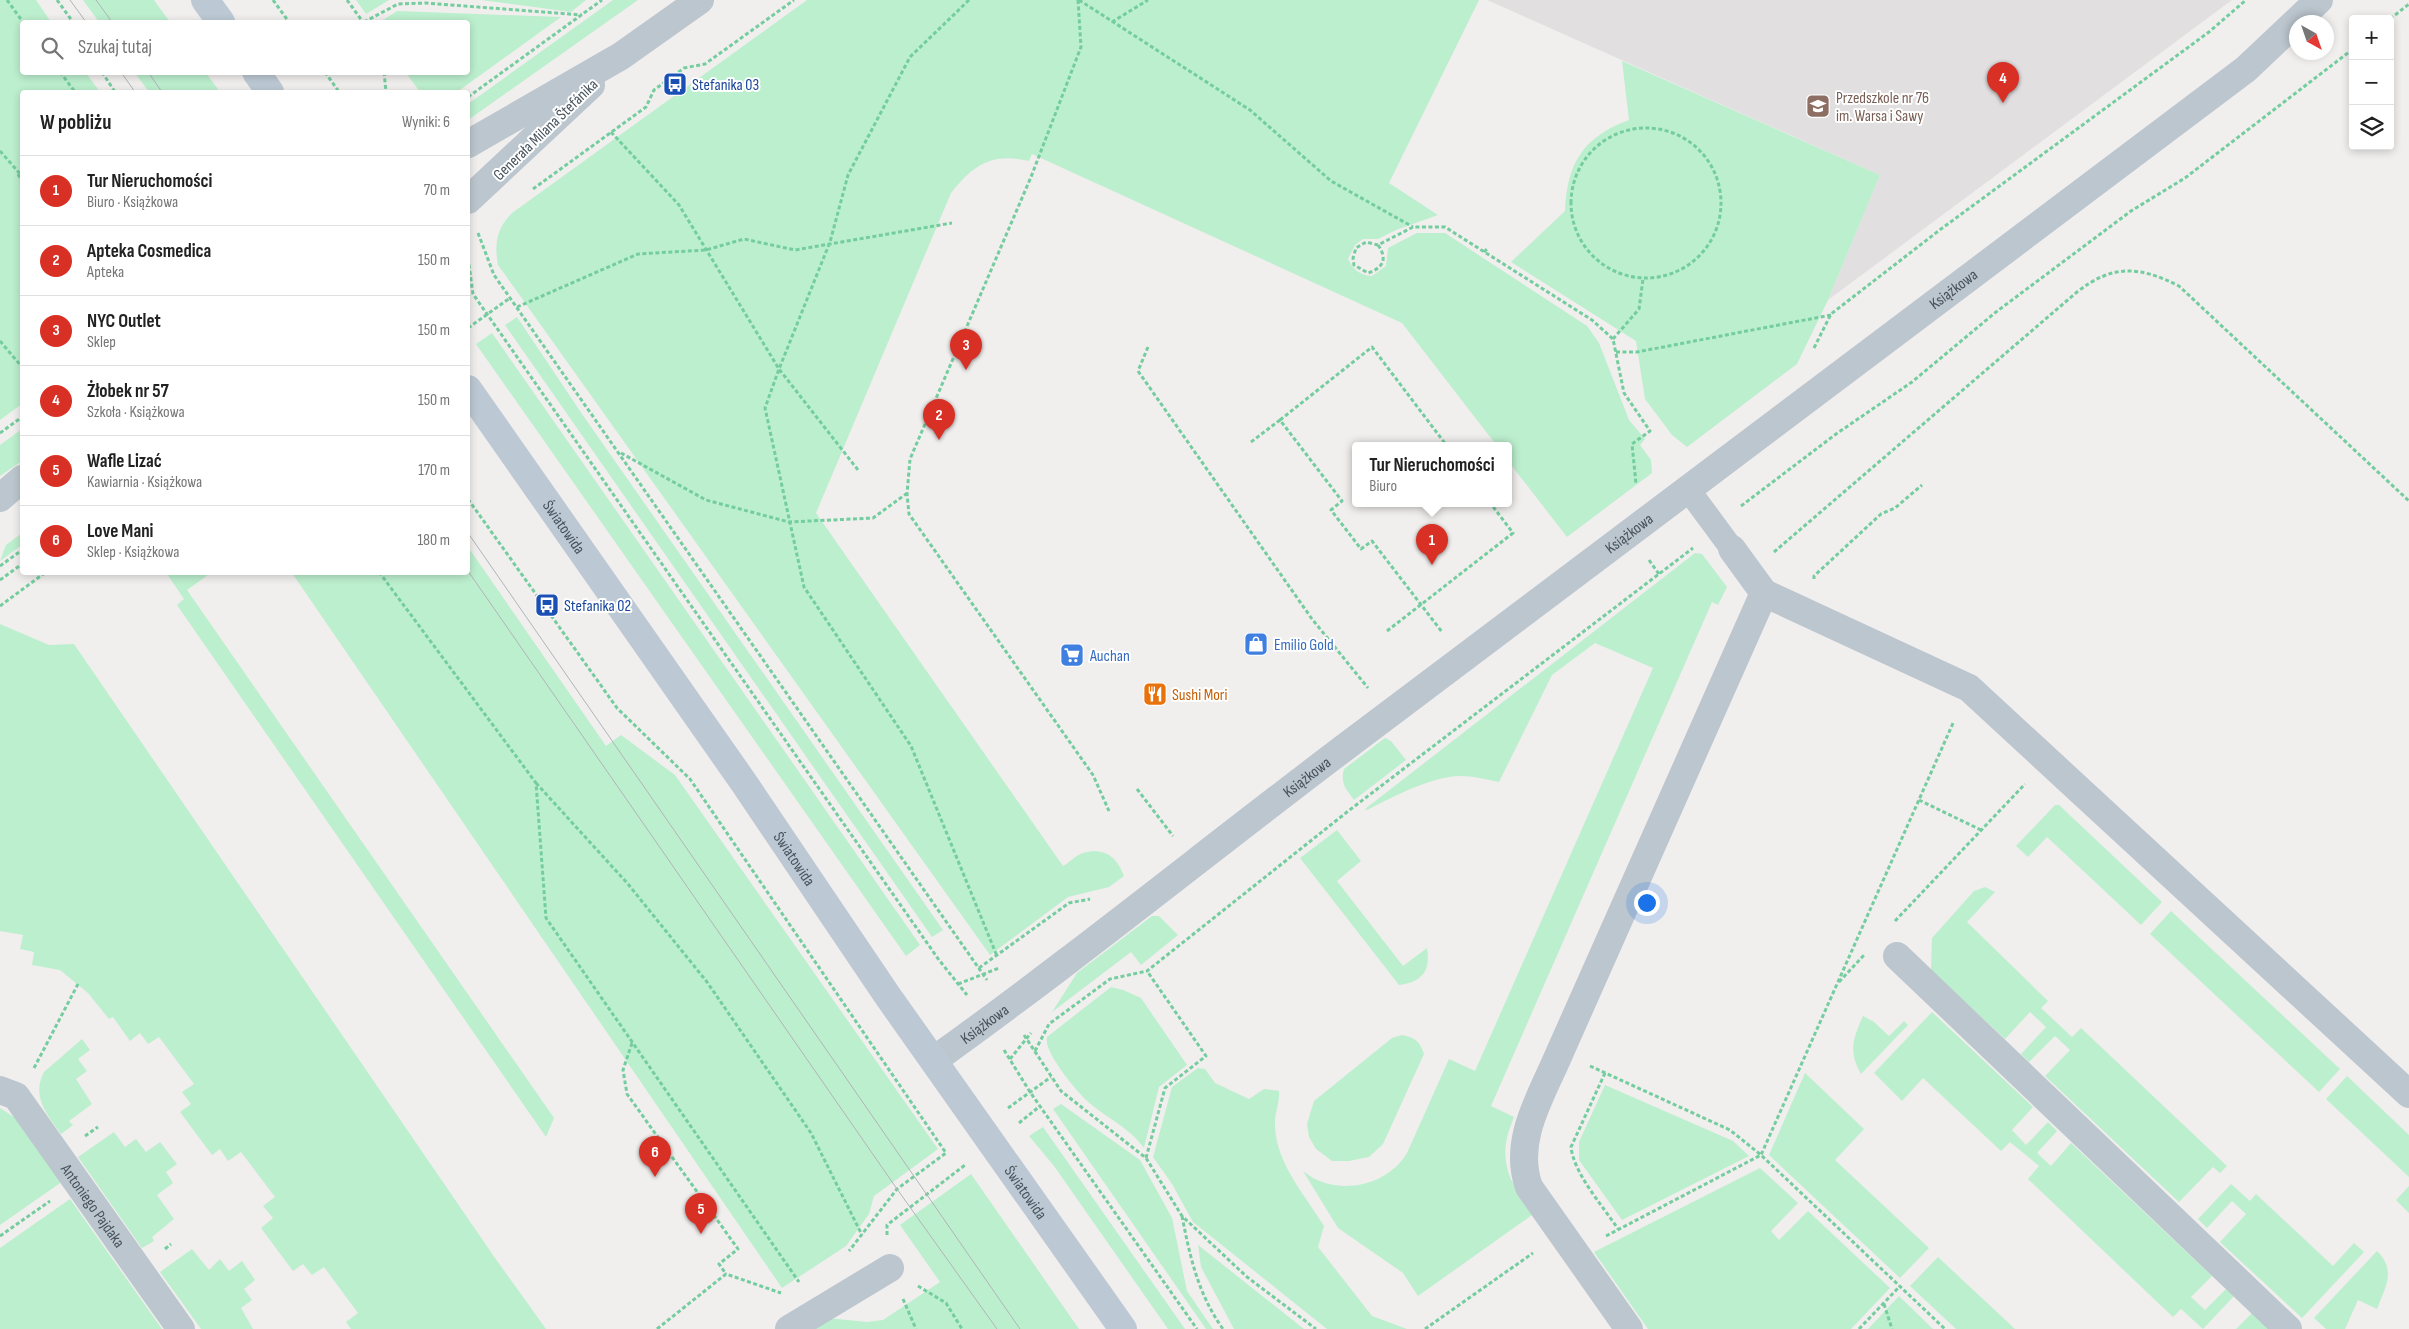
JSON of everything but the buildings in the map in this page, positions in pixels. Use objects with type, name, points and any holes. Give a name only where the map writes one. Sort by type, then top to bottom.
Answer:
[{"type":"street","points":[[206,0],[220,20]]},
{"type":"street","name":"Generała Milana Štefánika","points":[[470,143],[621,56],[700,0]]},
{"type":"street","name":"Książkowa","points":[[934,1060],[997,1015],[1627,533],[2246,69],[2319,0]]},
{"type":"street","name":"Generała Milana Štefánika","points":[[470,198],[621,56]]},
{"type":"street","points":[[258,75],[269,90]]},
{"type":"street","name":"Światowida","points":[[470,392],[744,783],[934,1060],[1124,1329]]},
{"type":"street","points":[[0,498],[20,481]]},
{"type":"street","points":[[0,511],[20,499]]},
{"type":"street","points":[[1724,540],[1756,583],[1969,688],[2409,1094]]},
{"type":"street","points":[[1629,1329],[1529,1186],[1523,1162],[1528,1126],[1756,583]]},
{"type":"street","points":[[1897,956],[2288,1329]]},
{"type":"street","name":"Antoniego Pajdaka","points":[[8,1093],[77,1182],[181,1329]]},
{"type":"street","points":[[789,1329],[890,1268]]},
{"type":"lane","points":[[1687,488],[1724,540]]},
{"type":"path","points":[[7,0],[22,20]]},
{"type":"path","points":[[57,0],[72,20]]},
{"type":"path","points":[[273,0],[288,20]]},
{"type":"path","points":[[347,0],[362,20]]},
{"type":"path","points":[[470,96],[602,0]]},
{"type":"path","points":[[530,192],[646,107],[654,90],[684,68],[705,64],[794,0]]},
{"type":"path","points":[[970,0],[910,57],[848,175],[830,242],[779,369],[766,408],[804,586],[911,746],[997,956]]},
{"type":"path","points":[[1078,0],[1250,110],[1331,181],[1413,227]]},
{"type":"path","points":[[1078,0],[1082,48],[1031,176],[910,459],[907,494],[909,514],[1093,775],[1109,811]]},
{"type":"path","points":[[1112,22],[1148,0]]},
{"type":"path","points":[[1811,355],[1831,314],[1941,229],[2209,32],[2246,0]]},
{"type":"path","points":[[368,20],[398,4],[425,2],[582,15]]},
{"type":"path","points":[[2394,16],[2409,4]]},
{"type":"path","points":[[1035,1051],[1049,1024],[1110,979],[1147,972],[1347,812],[1659,574],[1724,540],[1744,502],[1912,382],[1996,312],[2131,211],[2185,178],[2349,52]]},
{"type":"path","points":[[62,75],[73,90]]},
{"type":"path","points":[[104,75],[114,90]]},
{"type":"path","points":[[327,75],[338,90]]},
{"type":"path","points":[[384,75],[386,90]]},
{"type":"path","points":[[1638,127],[1672,131],[1699,148],[1717,174],[1722,202],[1718,231],[1699,258],[1671,275],[1643,279],[1626,276],[1607,268],[1582,244],[1571,213],[1572,184],[1585,157],[1609,136],[1638,127]]},
{"type":"path","points":[[611,132],[679,205],[779,369],[858,470]]},
{"type":"path","points":[[0,151],[20,174]]},
{"type":"path","points":[[16,170],[20,178]]},
{"type":"path","points":[[517,308],[638,254],[706,250],[744,239],[795,250],[830,242],[952,223]]},
{"type":"path","points":[[1378,245],[1383,252],[1384,260],[1382,265],[1368,273],[1362,272],[1354,264],[1356,248],[1366,242],[1378,245],[1413,227],[1445,227],[1592,320],[1613,339],[1624,393],[1650,431],[1632,444],[1637,492]]},
{"type":"path","points":[[476,230],[483,243],[490,269],[964,944],[1030,1092],[1140,1245],[1197,1329]]},
{"type":"path","points":[[1484,252],[1488,248]]},
{"type":"path","points":[[1756,583],[2077,292],[2093,279],[2108,272],[2141,271],[2179,286],[2409,501]]},
{"type":"path","points":[[470,272],[473,294],[487,315],[939,960],[1035,1051],[1061,1091],[1146,1158],[1182,1216],[1247,1277],[1316,1329]]},
{"type":"path","points":[[1613,339],[1638,309],[1643,279]]},
{"type":"path","points":[[470,327],[510,298]]},
{"type":"path","points":[[1616,352],[1637,352],[1831,314]]},
{"type":"path","points":[[0,340],[20,365]]},
{"type":"path","points":[[1148,347],[1138,371],[1312,619],[1372,693]]},
{"type":"path","points":[[1251,442],[1372,347],[1444,442]]},
{"type":"path","points":[[0,433],[20,418]]},
{"type":"path","points":[[1280,420],[1342,501],[1331,510],[1337,518],[1362,549],[1372,541],[1445,636]]},
{"type":"path","points":[[618,452],[706,500],[789,522],[873,518],[907,494]]},
{"type":"path","points":[[1814,586],[1814,576],[1881,514],[1895,508],[1922,485]]},
{"type":"path","points":[[470,502],[617,708],[690,779],[946,1153],[897,1189],[847,1253]]},
{"type":"path","points":[[1387,631],[1513,533],[1493,507]]},
{"type":"path","points":[[1627,533],[1659,574]]},
{"type":"path","points":[[0,566],[20,551]]},
{"type":"path","points":[[0,580],[20,565]]},
{"type":"path","points":[[0,606],[42,575]]},
{"type":"path","points":[[381,575],[536,783],[628,884],[707,982],[811,1133],[862,1235]]},
{"type":"path","points":[[1576,1254],[1618,1229],[1761,1155],[1969,688]]},
{"type":"path","points":[[1892,924],[2026,783],[2028,775]]},
{"type":"path","points":[[536,783],[546,918],[802,1287]]},
{"type":"path","points":[[1137,789],[1178,842]]},
{"type":"path","points":[[1919,800],[1981,830]]},
{"type":"path","points":[[1836,985],[1867,952]]},
{"type":"path","points":[[1146,1158],[1164,1088],[1206,1056],[1147,972]]},
{"type":"path","points":[[8,1093],[36,1064],[78,984]]},
{"type":"path","points":[[632,1042],[623,1070],[627,1094],[738,1249],[718,1264],[726,1274],[789,1296]]},
{"type":"path","points":[[1560,1052],[1730,1130],[1761,1155],[1945,1329]]},
{"type":"path","points":[[1605,1073],[1571,1146],[1572,1158],[1579,1171],[1618,1229]]},
{"type":"path","points":[[1008,1108],[1051,1077]]},
{"type":"path","points":[[958,1170],[887,1225],[890,1268],[946,1303],[962,1329]]},
{"type":"path","points":[[0,1236],[77,1182]]},
{"type":"path","points":[[1182,1216],[1190,1261],[1199,1287],[1223,1329]]},
{"type":"path","points":[[1425,1329],[1538,1250]]},
{"type":"path","points":[[657,1329],[726,1274]]},
{"type":"path","points":[[1859,1329],[1900,1286]]},
{"type":"path","points":[[1884,1303],[1892,1329]]},
{"type":"shaded area","points":[[1487,0],[2232,0],[1828,300],[1880,175]]},
{"type":"green space","points":[[0,0],[36,0],[50,20],[20,20],[20,75],[87,75],[99,90],[20,90],[20,405],[0,420]]},
{"type":"green space","points":[[83,0],[154,0],[169,20],[98,20]]},
{"type":"green space","points":[[356,0],[389,0],[366,14]]},
{"type":"green space","points":[[481,0],[586,0],[571,12]]},
{"type":"green space","points":[[613,0],[638,0],[470,119],[470,103]]},
{"type":"green space","points":[[807,0],[1479,0],[1389,183],[1438,215],[1396,230],[1378,239],[1363,239],[1355,245],[1348,259],[1357,271],[1372,276],[1386,266],[1388,248],[1417,233],[1445,233],[1587,326],[1599,343],[1629,420],[1645,439],[1640,445],[1651,460],[1652,473],[1567,537],[1512,466],[1512,442],[1494,442],[1402,323],[1032,154],[1029,161],[1004,158],[984,163],[976,168],[951,193],[816,513],[1063,866],[1080,854],[1098,851],[1114,859],[1124,876],[1109,887],[1068,897],[990,955],[498,265],[496,250],[498,237],[503,225],[512,213]]},
{"type":"green space","points":[[397,11],[561,17],[460,90],[419,90],[407,75],[470,75],[470,20],[383,20]]},
{"type":"green space","points":[[1622,61],[1880,175],[1828,300],[1797,364],[1687,447],[1672,435],[1645,399],[1636,341],[1511,262],[1565,211],[1569,179],[1580,154],[1600,135],[1629,120]]},
{"type":"green space","points":[[136,75],[207,75],[219,90],[148,90]]},
{"type":"green space","points":[[517,317],[582,414],[943,930],[932,937],[505,325]]},
{"type":"green space","points":[[492,333],[920,945],[906,956],[476,344]]},
{"type":"green space","points":[[20,430],[20,462],[0,476],[0,445]]},
{"type":"green space","points":[[20,534],[20,546],[0,561],[6,545]]},
{"type":"green space","points":[[470,550],[606,746],[621,735],[675,775],[938,1149],[874,1196],[869,1214],[846,1246],[782,1288],[293,575],[470,575]]},
{"type":"green space","points":[[1695,553],[1702,554],[1727,587],[1718,605],[1712,602],[1491,1106],[1514,1117],[1506,1145],[1505,1157],[1507,1168],[1511,1179],[1532,1215],[1418,1296],[1403,1273],[1338,1228],[1303,1171],[1329,1184],[1344,1186],[1359,1185],[1373,1181],[1386,1174],[1398,1165],[1407,1153],[1449,1059],[1475,1071],[1653,668],[1595,643],[1552,675],[1499,782],[1468,776],[1438,779],[1417,786],[1367,810],[1365,809]]},
{"type":"green space","points":[[168,575],[208,575],[187,590],[554,1118],[546,1137],[177,605],[184,599]]},
{"type":"green space","points":[[0,624],[49,645],[74,644],[495,1258],[546,1329],[351,1329],[346,1322],[358,1313],[324,1267],[312,1275],[303,1264],[293,1271],[261,1228],[273,1218],[263,1206],[275,1197],[241,1152],[228,1161],[220,1149],[212,1155],[180,1112],[191,1104],[182,1092],[194,1084],[159,1037],[148,1044],[140,1033],[130,1041],[113,1017],[109,1019],[88,993],[60,970],[32,965],[34,952],[20,949],[23,935],[0,931]]},
{"type":"green space","points":[[1385,738],[1391,741],[1406,760],[1354,800],[1343,782],[1344,769]]},
{"type":"green space","points":[[2055,805],[2059,805],[2162,902],[2141,925],[2047,837],[2028,857],[2016,846]]},
{"type":"green space","points":[[1337,830],[1361,861],[1337,881],[1403,966],[1427,948],[1428,963],[1426,969],[1414,981],[1399,985],[1300,858]]},
{"type":"green space","points":[[1985,887],[1995,892],[1967,922],[2048,1001],[2041,1008],[2072,1037],[2081,1028],[2227,1166],[2220,1173],[2213,1167],[2179,1202],[2045,1076],[2070,1050],[2055,1036],[2029,1062],[2021,1054],[2046,1027],[2030,1012],[2005,1039],[1931,970],[1932,938],[1974,891]]},
{"type":"green space","points":[[2171,911],[2340,1069],[2319,1092],[2150,934]]},
{"type":"green space","points":[[1152,916],[1159,916],[1178,935],[1141,965],[1131,952],[1052,1012],[1077,973]]},
{"type":"green space","points":[[1111,987],[1141,998],[1187,1065],[1159,1087],[1144,1148],[1131,1134],[1080,1094],[1054,1060],[1047,1043],[1047,1037]]},
{"type":"green space","points":[[1932,1012],[2033,1107],[2012,1130],[2026,1145],[2048,1122],[2057,1131],[2037,1153],[2051,1166],[2071,1143],[2212,1276],[2191,1297],[2205,1310],[2226,1289],[2234,1296],[2203,1329],[2181,1309],[2173,1317],[2028,1179],[2039,1166],[2010,1142],[2001,1151],[1923,1078],[1902,1101],[1874,1073]]},
{"type":"green space","points":[[1863,1016],[1874,1022],[1889,1036],[1904,1021],[1908,1025],[1861,1074],[1854,1058],[1853,1045]]},
{"type":"green space","points":[[1402,1035],[1416,1041],[1421,1046],[1424,1054],[1383,1144],[1369,1157],[1349,1161],[1332,1161],[1316,1149],[1309,1137],[1307,1124],[1314,1101],[1392,1038]]},
{"type":"green space","points":[[82,1039],[90,1050],[78,1059],[87,1071],[76,1079],[92,1104],[69,1121],[73,1125],[61,1134],[42,1105],[39,1089],[40,1081],[44,1072]]},
{"type":"green space","points":[[1198,1068],[1205,1069],[1215,1083],[1249,1099],[1264,1089],[1279,1091],[1275,1122],[1280,1153],[1293,1178],[1324,1226],[1318,1247],[1372,1316],[1407,1329],[1327,1329],[1193,1222],[1172,1184],[1153,1157],[1172,1087]]},
{"type":"green space","points":[[1805,1073],[1864,1129],[1835,1160],[1929,1248],[1900,1278],[1769,1155]]},
{"type":"green space","points":[[2347,1076],[2409,1135],[2409,1177],[2326,1099]]},
{"type":"green space","points":[[1605,1085],[1733,1141],[1749,1156],[1622,1220],[1579,1160],[1579,1142]]},
{"type":"green space","points":[[1061,1104],[1140,1160],[1172,1218],[1187,1291],[1213,1329],[1206,1329],[1053,1109]]},
{"type":"green space","points":[[0,1108],[20,1121],[63,1181],[0,1225]]},
{"type":"green space","points":[[1043,1127],[1185,1329],[1168,1329],[1054,1166],[1029,1136]]},
{"type":"green space","points":[[114,1132],[125,1147],[136,1139],[146,1152],[160,1142],[177,1164],[166,1172],[173,1183],[157,1195],[174,1219],[152,1237],[154,1241],[142,1248],[78,1157]]},
{"type":"green space","points":[[1760,1168],[1798,1203],[1771,1231],[1779,1240],[1808,1211],[1890,1288],[1851,1329],[1648,1329],[1594,1252]]},
{"type":"green space","points":[[971,1174],[1079,1329],[812,1329],[828,1318],[867,1322],[883,1320],[940,1282],[900,1225]]},
{"type":"green space","points":[[2231,1184],[2250,1201],[2256,1194],[2333,1266],[2354,1243],[2364,1252],[2302,1318],[2220,1242],[2246,1214],[2232,1201],[2207,1228],[2198,1219]]},
{"type":"green space","points":[[2409,1186],[2409,1213],[2396,1200]]},
{"type":"green space","points":[[70,1199],[162,1329],[0,1329],[0,1248]]},
{"type":"green space","points":[[1198,1245],[1304,1329],[1234,1329],[1201,1267]]},
{"type":"green space","points":[[192,1249],[209,1270],[220,1259],[229,1271],[242,1261],[255,1280],[244,1289],[252,1300],[241,1308],[253,1329],[201,1329],[160,1272]]},
{"type":"green space","points":[[2377,1251],[2387,1265],[2388,1279],[2377,1309],[2358,1300],[2345,1329],[2326,1329],[2314,1318]]},
{"type":"green space","points":[[1938,1257],[2015,1329],[1956,1329],[1910,1286]]},
{"type":"green space","points":[[1899,1296],[1933,1329],[1868,1329]]},
{"type":"green space","points":[[2252,1313],[2269,1329],[2236,1329]]},
{"type":"tram line","points":[[70,0],[85,20]]},
{"type":"tram line","points":[[96,0],[111,20]]},
{"type":"tram line","points":[[123,75],[134,90]]},
{"type":"tram line","points":[[150,75],[161,90]]},
{"type":"tram line","points":[[470,536],[1020,1329]]},
{"type":"tram line","points":[[470,574],[897,1189],[997,1329]]},
{"type":"place","name":"Stefanika 03","points":[[675,84]]},
{"type":"place","name":"Żłobek nr 57","points":[[2003,103]]},
{"type":"place","name":"Przedszkole nr 76 im. Warsa i Sawy","points":[[1818,106]]},
{"type":"place","name":"NYC Outlet","points":[[966,370]]},
{"type":"place","name":"Apteka Cosmedica","points":[[939,440]]},
{"type":"place","name":"Tur Nieruchomości","points":[[1432,565]]},
{"type":"place","name":"Stefanika 02","points":[[547,605]]},
{"type":"place","name":"Emilio Gold","points":[[1256,644]]},
{"type":"place","name":"Auchan","points":[[1072,655]]},
{"type":"place","name":"Sushi Mori","points":[[1155,694]]},
{"type":"place","name":"Love Mani","points":[[655,1177]]},
{"type":"place","name":"Wafle Lizać","points":[[701,1234]]}]
